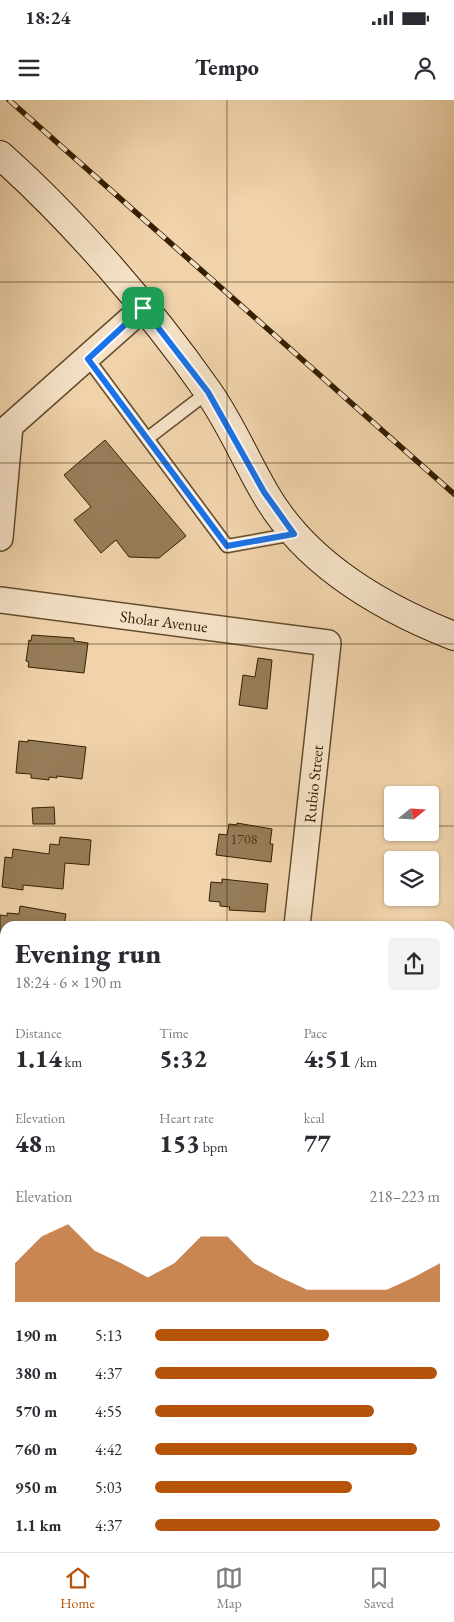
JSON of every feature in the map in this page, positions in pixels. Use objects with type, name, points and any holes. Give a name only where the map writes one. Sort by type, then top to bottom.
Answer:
[{"type":"main road","points":[[0,155],[59,213],[143,308],[208,392],[264,492],[294,534],[328,565],[374,597],[454,636]]},
{"type":"street","points":[[0,538],[5,424],[88,359],[143,308]]},
{"type":"street","name":"Sholar Avenue","points":[[0,600],[328,643]]},
{"type":"street","name":"Rubio Street","points":[[298,921],[328,643]]},
{"type":"lane","points":[[88,359],[227,546],[294,534]]},
{"type":"lane","points":[[148,438],[208,392]]},
{"type":"building","points":[[105,440],[186,536],[159,558],[129,557],[116,540],[101,553],[74,520],[91,507],[64,475]]},
{"type":"building","points":[[32,635],[74,638],[74,641],[88,643],[84,673],[28,667],[29,662],[26,661],[29,640],[31,641]]},
{"type":"building","points":[[258,658],[272,660],[267,709],[239,705],[243,675],[255,677]]},
{"type":"building","points":[[28,740],[86,747],[82,779],[57,776],[57,778],[49,777],[49,780],[31,778],[31,774],[16,773],[19,741],[28,742]]},
{"type":"building","points":[[54,807],[55,824],[33,824],[32,808]]},
{"type":"building","points":[[237,823],[272,829],[270,844],[273,844],[271,862],[216,855],[219,834],[227,835],[229,824],[237,825]]},
{"type":"building","points":[[60,837],[91,840],[89,865],[65,863],[63,889],[23,885],[23,890],[2,887],[5,857],[12,858],[13,849],[49,854],[50,844],[59,845]]},
{"type":"building","points":[[222,879],[268,884],[265,912],[229,910],[230,907],[220,906],[220,902],[209,901],[211,882],[222,883]]},
{"type":"building","points":[[20,906],[66,914],[65,921],[0,921],[0,915],[7,916],[7,913],[19,914]]},
{"type":"railway","points":[[9,100],[454,494]]},
{"type":"route","points":[[143,308],[208,392],[253,468],[264,492],[294,534],[227,546],[88,359],[143,308]]}]
